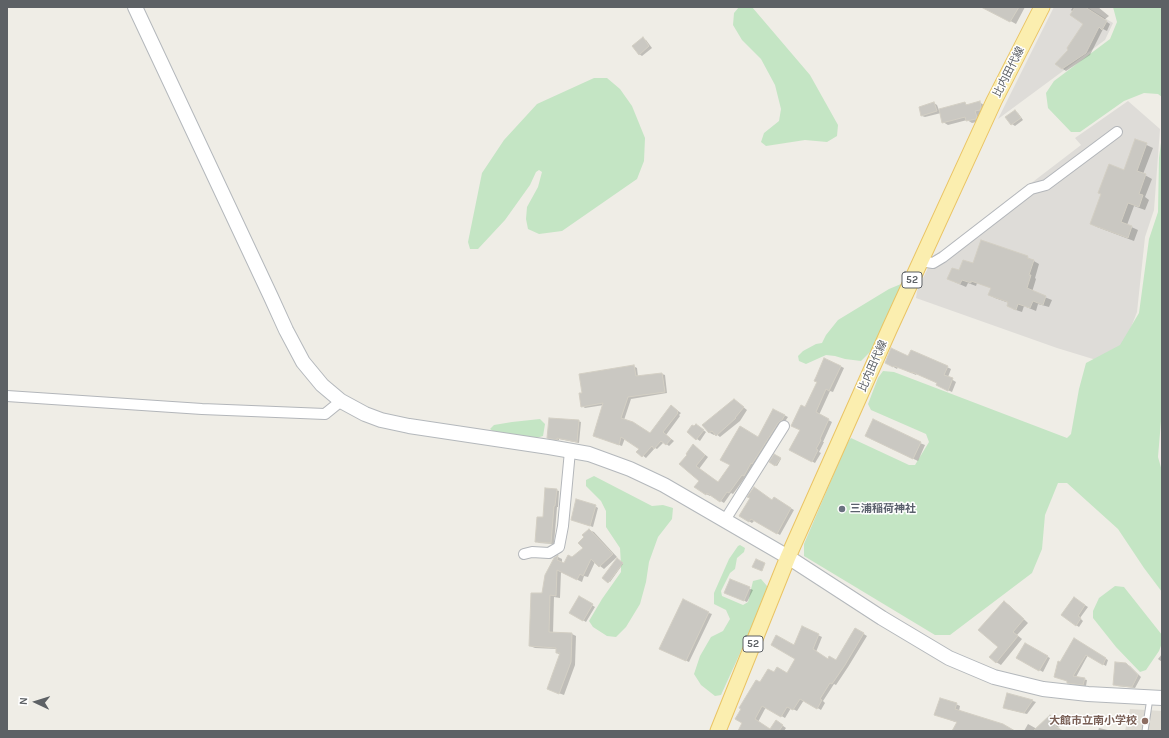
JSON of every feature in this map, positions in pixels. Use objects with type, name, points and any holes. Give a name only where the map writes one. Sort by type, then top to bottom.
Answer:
[{"type":"main road","name":"比内田代線","points":[[718,731],[788,557],[920,261],[994,101],[1042,7]]},
{"type":"street","points":[[135,7],[286,330],[303,362],[322,385],[341,401],[365,414],[409,426],[589,454],[630,468],[664,485],[788,557],[882,618],[949,658],[994,677],[1042,689],[1088,694],[1156,697]]},
{"type":"street","points":[[920,261],[933,263],[943,257],[1031,189],[1046,185],[1117,132]]},
{"type":"street","points":[[7,396],[202,409],[325,414],[341,401]]},
{"type":"street","points":[[725,520],[784,426]]},
{"type":"street","points":[[524,554],[532,552],[549,553],[558,547],[563,526],[570,451]]},
{"type":"lane","points":[[1145,731],[1156,697]]},
{"type":"shaded area","points":[[1054,7],[1087,7],[1113,23],[1105,40],[998,119]]},
{"type":"shaded area","points":[[1128,101],[1160,129],[1154,210],[1145,237],[1137,312],[1116,366],[1057,348],[916,298],[917,291],[934,255],[940,253],[1081,145],[1075,138]]},
{"type":"shaded area","name":"大館市立南小学校","points":[[1130,709],[1162,711],[1162,731],[1125,731]]},
{"type":"green space","points":[[739,7],[752,7],[810,75],[838,125],[837,136],[827,142],[805,140],[766,146],[761,142],[764,133],[779,121],[781,109],[775,85],[761,59],[742,40],[733,25],[734,13]]},
{"type":"green space","points":[[1113,7],[1162,7],[1162,97],[1158,94],[1144,93],[1124,101],[1080,132],[1071,132],[1048,108],[1046,93],[1054,81],[1110,39],[1117,22]]},
{"type":"green space","points":[[594,78],[607,78],[620,89],[632,106],[645,138],[644,161],[637,179],[562,231],[539,234],[528,229],[526,219],[527,207],[538,187],[542,172],[539,170],[536,172],[530,185],[505,220],[478,249],[470,249],[468,242],[482,173],[504,140],[537,104]]},
{"type":"green space","points":[[1162,135],[1162,409],[1158,457],[1162,471],[1162,592],[1118,529],[1067,483],[1058,483],[1045,515],[1042,549],[1032,573],[950,635],[935,635],[804,556],[804,544],[847,443],[851,438],[909,465],[915,465],[929,442],[926,434],[871,410],[868,404],[878,378],[883,371],[894,372],[1067,438],[1071,434],[1079,389],[1086,363],[1120,345],[1139,313],[1149,239],[1158,212],[1159,158]]},
{"type":"green space","points":[[901,284],[902,289],[872,350],[861,361],[826,355],[806,364],[799,361],[798,356],[803,351],[816,344],[822,343],[826,335],[838,320],[889,289]]},
{"type":"green space","points":[[540,419],[545,424],[543,436],[533,439],[494,432],[490,429],[494,425]]},
{"type":"green space","points":[[594,476],[652,506],[663,505],[673,508],[672,519],[658,537],[649,562],[646,582],[640,604],[626,627],[616,637],[607,636],[593,627],[589,621],[621,572],[620,548],[606,527],[606,511],[601,501],[586,486],[586,480]]},
{"type":"green space","points":[[740,545],[745,548],[744,552],[737,558],[735,569],[730,573],[721,591],[722,596],[743,605],[748,602],[753,581],[761,579],[767,586],[767,594],[721,695],[715,696],[701,685],[694,674],[700,656],[711,637],[723,631],[730,619],[726,610],[714,604],[714,593],[729,559]]},
{"type":"green space","points":[[1115,586],[1124,587],[1162,635],[1162,643],[1159,651],[1146,670],[1140,672],[1116,647],[1093,618],[1093,611],[1099,598]]},
{"type":"building","points":[[981,7],[1019,7],[1010,22]]},
{"type":"building","points":[[1075,7],[1085,7],[1107,21],[1102,30],[1099,27],[1086,53],[1062,69],[1055,64],[1068,50],[1067,48],[1083,24],[1070,15]]},
{"type":"building","points":[[643,37],[649,46],[639,55],[632,46]]},
{"type":"building","points":[[980,101],[980,110],[975,111],[977,117],[976,119],[966,121],[965,117],[942,123],[939,109],[965,102],[966,105]]},
{"type":"building","points":[[934,102],[937,111],[921,116],[919,107]]},
{"type":"building","points":[[1015,110],[1021,118],[1011,125],[1005,117]]},
{"type":"building","points":[[1135,139],[1147,143],[1137,171],[1146,174],[1139,194],[1143,195],[1139,207],[1128,203],[1121,222],[1132,226],[1128,238],[1090,224],[1101,194],[1098,193],[1109,164],[1124,170]]},
{"type":"building","points":[[981,240],[1028,256],[1027,258],[1034,260],[1029,275],[1031,275],[1027,288],[1046,296],[1043,305],[1033,301],[1030,308],[1018,304],[1016,310],[1007,306],[1008,302],[988,295],[991,288],[971,281],[971,283],[962,280],[960,284],[947,279],[952,268],[959,270],[963,260],[973,263]]},
{"type":"building","points":[[891,348],[908,356],[911,350],[948,366],[944,375],[953,378],[948,391],[936,385],[937,383],[912,372],[894,366],[893,367],[885,363]]},
{"type":"building","points":[[824,358],[841,366],[829,391],[826,389],[816,412],[829,419],[812,462],[789,450],[800,430],[791,426],[801,405],[805,407],[817,382],[814,381]]},
{"type":"building","points":[[634,365],[636,376],[662,373],[665,392],[628,397],[621,418],[633,422],[650,433],[671,405],[678,411],[663,432],[671,439],[666,445],[661,441],[654,449],[652,446],[642,457],[636,452],[639,449],[621,437],[619,445],[593,436],[603,403],[581,407],[579,393],[582,393],[579,374]]},
{"type":"building","points":[[734,399],[744,407],[736,418],[716,436],[712,431],[709,433],[702,425]]},
{"type":"building","points":[[773,409],[785,415],[778,423],[752,464],[751,463],[744,476],[742,475],[729,493],[727,492],[720,502],[707,493],[706,495],[694,487],[699,481],[679,464],[687,455],[686,454],[693,444],[705,455],[696,466],[718,482],[730,465],[720,460],[740,426],[758,437]]},
{"type":"building","points":[[549,418],[579,420],[577,442],[557,438],[557,440],[547,438]]},
{"type":"building","points":[[873,419],[921,442],[913,459],[865,436]]},
{"type":"building","points":[[696,424],[704,430],[696,440],[687,432],[692,425],[694,426]]},
{"type":"building","points":[[774,454],[781,458],[775,466],[769,462]]},
{"type":"building","points":[[754,487],[772,500],[774,497],[791,508],[777,534],[751,519],[749,522],[739,516],[750,498],[747,497]]},
{"type":"building","points":[[545,488],[557,489],[551,543],[535,542],[537,517],[543,517]]},
{"type":"building","points":[[576,499],[596,505],[590,526],[571,520]]},
{"type":"building","points":[[589,529],[613,554],[599,567],[591,559],[583,576],[580,574],[577,580],[557,570],[556,596],[550,595],[549,632],[572,633],[571,662],[559,694],[547,689],[560,653],[556,653],[556,648],[529,646],[531,593],[542,593],[545,575],[554,558],[558,555],[557,560],[564,563],[568,555],[572,557],[583,548],[578,543],[584,537],[582,535]]},
{"type":"building","points":[[617,558],[623,563],[608,583],[602,578]]},
{"type":"building","points":[[756,559],[765,563],[762,571],[752,567]]},
{"type":"building","points":[[730,579],[750,587],[744,601],[724,593]]},
{"type":"building","points":[[579,596],[593,604],[583,621],[569,613]]},
{"type":"building","points":[[1074,597],[1085,605],[1078,616],[1081,618],[1076,626],[1061,615]]},
{"type":"building","points":[[683,599],[709,612],[686,661],[659,649]]},
{"type":"building","points":[[1004,601],[1024,619],[1013,632],[1018,636],[996,663],[989,657],[998,647],[978,630]]},
{"type":"building","points":[[802,626],[819,634],[813,649],[828,659],[829,656],[836,660],[855,628],[864,633],[845,665],[832,684],[830,683],[820,699],[822,700],[817,709],[800,699],[793,710],[787,707],[781,717],[762,706],[755,719],[770,729],[776,720],[783,725],[779,731],[738,731],[742,723],[735,719],[741,709],[739,708],[756,680],[760,682],[768,669],[774,672],[777,667],[787,673],[795,659],[771,645],[776,635],[794,645]]},
{"type":"building","points":[[1074,638],[1106,658],[1103,665],[1086,655],[1073,676],[1085,678],[1083,685],[1067,683],[1067,681],[1054,677],[1058,661],[1060,662]]},
{"type":"building","points":[[1025,643],[1048,656],[1039,671],[1016,658]]},
{"type":"building","points":[[1115,662],[1126,663],[1138,675],[1132,687],[1113,685]]},
{"type":"building","points":[[1007,693],[1033,700],[1024,713],[1003,708]]},
{"type":"building","points":[[940,698],[957,703],[955,709],[1003,724],[1015,731],[952,731],[957,722],[934,715]]},
{"type":"building","points":[[1050,715],[1058,723],[1055,726],[1063,731],[1033,731]]},
{"type":"place","name":"三浦稲荷神社","points":[[842,509]]},
{"type":"place","name":"大館市立南小学校","points":[[1145,721]]}]
